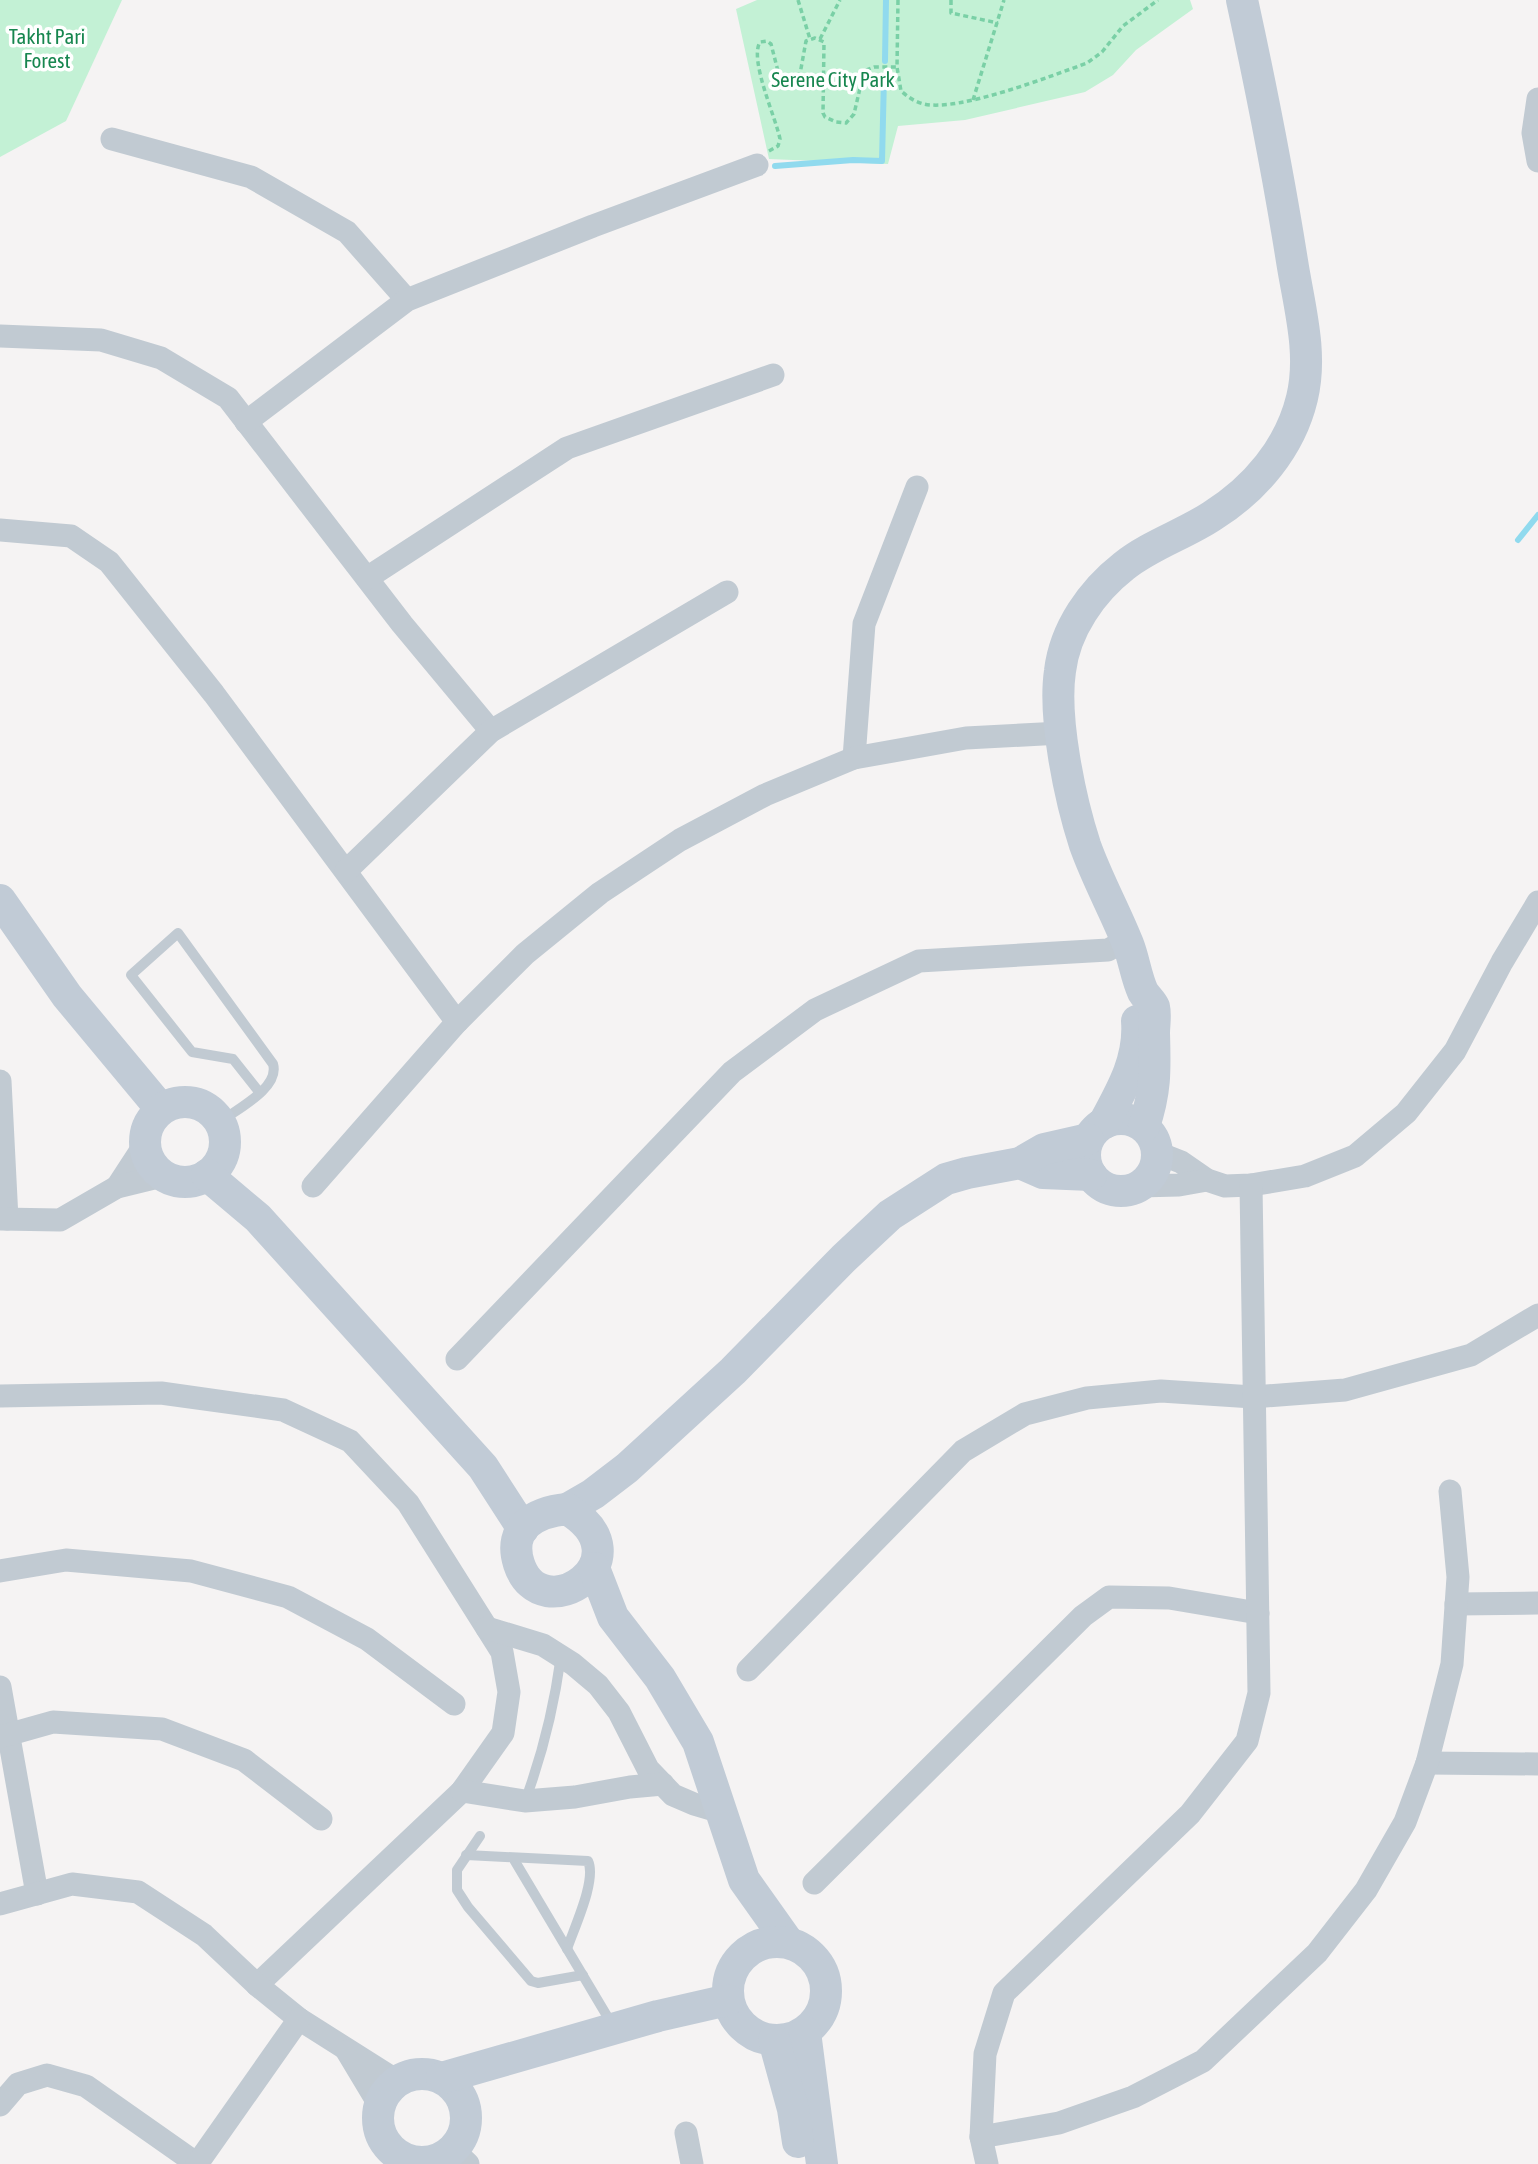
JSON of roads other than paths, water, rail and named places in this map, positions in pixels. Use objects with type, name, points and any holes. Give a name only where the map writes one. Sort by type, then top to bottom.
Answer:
[{"type":"street","points":[[1143,992],[1136,1011],[1136,1051],[1130,1072],[1096,1131],[1085,1157],[1091,1175],[1101,1185],[1113,1190],[1127,1191],[1139,1186],[1150,1178],[1156,1166],[1151,1139],[1155,1084],[1154,1007],[1143,992],[1126,940],[1085,845],[1061,733],[1058,698],[1060,669],[1077,620],[1093,595],[1126,564],[1214,515],[1254,484],[1275,459],[1291,430],[1303,398],[1307,354],[1271,131],[1242,0]]},
{"type":"street","points":[[1538,99],[1532,133],[1538,161]]},
{"type":"street","points":[[112,139],[251,177],[347,232],[407,300]]},
{"type":"street","points":[[246,422],[407,300],[593,226],[757,165]]},
{"type":"street","points":[[0,336],[101,340],[161,358],[228,398],[367,578],[491,731]]},
{"type":"street","points":[[367,578],[567,447],[773,375]]},
{"type":"street","points":[[854,758],[864,624],[917,487]]},
{"type":"street","points":[[0,530],[71,536],[109,562],[214,695],[457,1022]]},
{"type":"street","points":[[346,871],[491,731],[727,592]]},
{"type":"street","points":[[313,1186],[457,1022],[536,946],[600,894],[669,848],[765,795],[854,758],[966,738],[1061,733]]},
{"type":"street","points":[[0,900],[67,996],[161,1109]]},
{"type":"street","points":[[1139,1186],[1207,1181],[1226,1185],[1251,1185],[1305,1176],[1355,1156],[1406,1113],[1455,1051],[1502,962],[1538,902]]},
{"type":"street","points":[[457,1359],[732,1072],[815,1010],[919,961],[1108,950],[1126,940]]},
{"type":"street","points":[[0,1082],[4,1219],[60,1220],[117,1187],[162,1176],[177,1181],[190,1181],[206,1175],[220,1159],[222,1135]]},
{"type":"street","points":[[162,1176],[148,1157],[145,1144],[146,1131],[152,1119],[161,1109],[173,1103],[200,1104],[211,1112],[258,1218]]},
{"type":"street","points":[[206,1175],[258,1218],[483,1467],[545,1517],[585,1521],[598,1552],[594,1568],[576,1587],[550,1591],[537,1587],[527,1578],[516,1554],[518,1541],[545,1517],[593,1494],[627,1468],[733,1371],[890,1214],[946,1179],[1020,1163],[1044,1149],[1096,1131],[1117,1118],[1131,1119],[1151,1139],[1207,1181]]},
{"type":"street","points":[[117,1187],[145,1144]]},
{"type":"street","points":[[1020,1163],[1043,1173],[1091,1175]]},
{"type":"street","points":[[987,2164],[981,2137],[985,2054],[1004,1993],[1190,1814],[1247,1741],[1259,1693],[1251,1185]]},
{"type":"street","points":[[748,1670],[963,1451],[1025,1414],[1087,1398],[1161,1391],[1253,1397],[1345,1390],[1471,1355],[1538,1315]]},
{"type":"street","points":[[0,1396],[160,1393],[282,1410],[350,1441],[408,1503],[502,1651],[509,1692],[503,1733],[462,1791],[257,1985]]},
{"type":"street","points":[[593,1535],[627,1468]]},
{"type":"street","points":[[981,2137],[1059,2123],[1121,2101],[1203,2061],[1318,1953],[1366,1890],[1405,1822],[1427,1763],[1452,1664],[1458,1577],[1450,1491]]},
{"type":"street","points":[[0,1571],[66,1560],[191,1571],[288,1597],[367,1639],[454,1704]]},
{"type":"street","points":[[594,1568],[613,1617],[660,1678],[698,1742],[744,1880],[788,1942]]},
{"type":"street","points":[[563,1591],[613,1617]]},
{"type":"street","points":[[814,1883],[1083,1616],[1109,1597],[1169,1598],[1258,1613]]},
{"type":"street","points":[[1456,1604],[1538,1603]]},
{"type":"street","points":[[486,1628],[529,1639],[561,1656],[598,1685],[620,1712],[648,1769],[673,1794],[721,1812]]},
{"type":"street","points":[[0,1687],[5,1735],[37,1894]]},
{"type":"street","points":[[5,1735],[53,1722],[162,1729],[244,1759],[321,1819]]},
{"type":"street","points":[[1427,1763],[1538,1764]]},
{"type":"street","points":[[462,1791],[525,1801],[575,1797],[663,1784]]},
{"type":"street","points":[[744,1880],[745,1952]]},
{"type":"street","points":[[0,1904],[72,1884],[138,1892],[204,1935],[257,1985],[299,2019],[397,2081]]},
{"type":"street","points":[[773,1941],[788,1942],[809,1953],[824,1973],[827,1989],[824,2006],[817,2020],[805,2032],[774,2040],[750,2032],[740,2024],[728,2000],[730,1974],[745,1952],[758,1944],[773,1941]]},
{"type":"street","points":[[452,2087],[504,2060],[615,2028],[728,2000]]},
{"type":"street","points":[[0,2105],[18,2084],[47,2075],[86,2086],[197,2164],[299,2019]]},
{"type":"street","points":[[805,2032],[822,2164]]},
{"type":"street","points":[[774,2040],[793,2109],[801,2164]]},
{"type":"street","points":[[346,2049],[380,2136],[401,2157],[414,2163],[460,2157],[466,2108],[452,2087],[427,2073],[412,2075],[397,2081],[386,2092],[380,2136]]},
{"type":"street","points":[[686,2133],[692,2164]]},
{"type":"lane","points":[[222,1135],[268,1087],[274,1077],[273,1064],[178,933],[131,975],[192,1052],[233,1059],[260,1093]]},
{"type":"lane","points":[[525,1801],[541,1759],[555,1704],[561,1656]]},
{"type":"lane","points":[[480,1836],[457,1870],[457,1890],[468,1908],[531,1981],[538,1983],[583,1975]]},
{"type":"lane","points":[[466,1855],[588,1861],[591,1874],[587,1893],[567,1948]]},
{"type":"lane","points":[[513,1858],[615,2028]]},
{"type":"waterway","points":[[885,61],[886,0]]},
{"type":"waterway","points":[[775,166],[853,160],[882,161],[884,77]]},
{"type":"waterway","points":[[1518,540],[1538,515]]},
{"type":"park label","name":"Takht Pari Forest","points":[[47,48]]},
{"type":"park label","name":"Serene City Park","points":[[833,79]]}]
